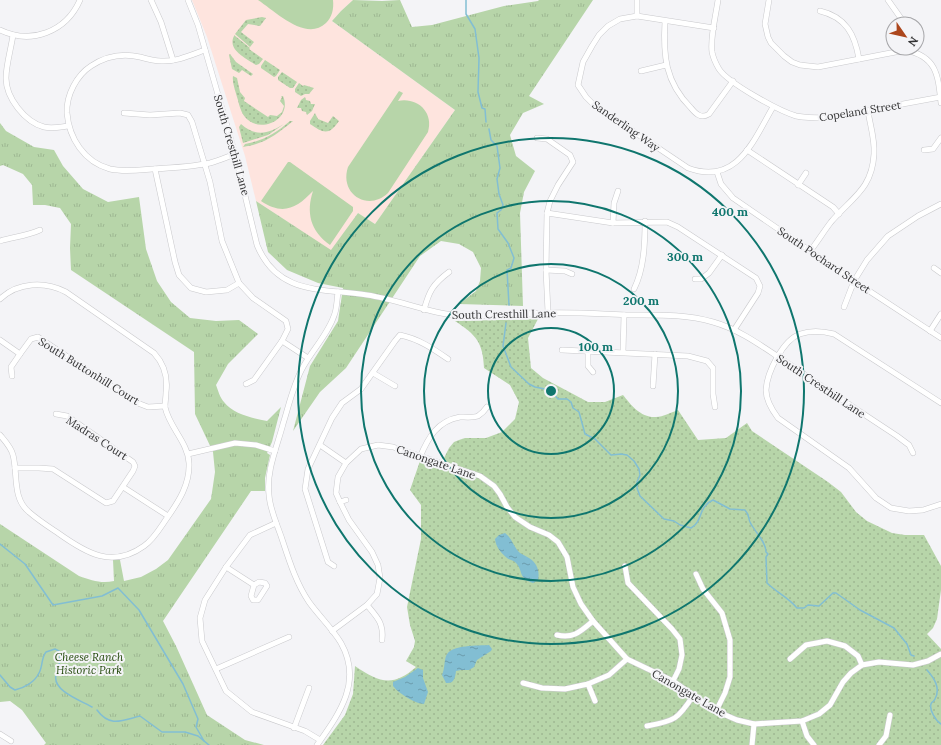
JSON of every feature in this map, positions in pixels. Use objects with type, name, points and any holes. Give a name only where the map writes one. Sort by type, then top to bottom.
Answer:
[{"type":"street","points":[[0,30],[14,36],[37,36],[52,31],[66,21],[80,0]]},
{"type":"street","points":[[150,0],[161,22],[173,60]]},
{"type":"street","name":"South Cresthill Lane","points":[[188,0],[198,25],[236,154],[257,245],[264,259],[275,271],[289,281],[297,285],[316,290],[378,297],[447,315],[465,316],[548,312],[689,316],[715,322],[734,330],[758,344],[909,445],[913,453]]},
{"type":"street","points":[[637,0],[637,16]]},
{"type":"street","name":"Copeland Street","points":[[718,0],[712,52],[719,69],[733,81],[773,107],[796,116],[827,118],[941,99]]},
{"type":"street","points":[[769,0],[765,24],[766,31],[771,43],[792,62],[804,66],[818,67],[885,53]]},
{"type":"street","points":[[888,0],[899,16]]},
{"type":"street","points":[[820,11],[830,13],[844,24],[854,38],[859,59]]},
{"type":"street","name":"Sanderling Way","points":[[714,28],[637,16],[620,19],[613,22],[599,35],[583,62],[578,85],[586,97],[594,105],[688,168],[704,173],[717,172],[731,167],[738,161],[747,150],[773,107]]},
{"type":"street","points":[[665,21],[664,41],[666,65],[673,84],[685,102],[700,116],[709,114],[733,81]]},
{"type":"street","points":[[14,36],[6,78],[8,91],[12,101],[32,123],[44,127],[55,128],[68,126]]},
{"type":"street","points":[[205,50],[173,60],[160,62],[130,55],[118,56],[106,58],[90,66],[79,78],[70,92],[67,110],[68,126],[74,139],[83,152],[99,164],[110,169],[123,171],[204,164],[236,154]]},
{"type":"street","points":[[923,56],[933,65],[938,78],[941,99]]},
{"type":"street","points":[[641,71],[666,65]]},
{"type":"street","points":[[811,250],[831,223],[859,194],[864,187],[872,169],[874,142],[868,111]]},
{"type":"street","points":[[124,113],[150,115],[180,113],[188,115],[192,122],[210,182],[222,241],[239,283],[253,298],[286,321],[288,329],[282,341],[254,380],[246,384]]},
{"type":"street","points":[[537,138],[547,138],[570,155],[573,162],[558,185],[550,201],[547,213],[546,270],[548,312]]},
{"type":"street","points":[[924,150],[933,149],[941,138]]},
{"type":"street","points":[[747,150],[833,207],[839,214]]},
{"type":"street","points":[[156,169],[179,275],[191,288],[206,292],[227,290],[239,283]]},
{"type":"street","name":"South Pochard Street","points":[[717,172],[721,184],[733,198],[811,250],[854,281],[941,338]]},
{"type":"street","points":[[798,185],[806,173]]},
{"type":"street","points":[[613,223],[614,203],[618,191]]},
{"type":"street","points":[[844,307],[854,281],[867,260],[888,236],[918,216],[941,204]]},
{"type":"street","points":[[547,213],[613,223],[667,222],[678,227],[756,278],[760,286],[758,293],[734,330]]},
{"type":"street","points":[[634,289],[639,280],[645,243],[645,222]]},
{"type":"street","points":[[0,241],[40,230]]},
{"type":"street","points":[[695,279],[701,279],[709,273],[722,255]]},
{"type":"street","points":[[934,268],[941,273]]},
{"type":"street","points":[[546,270],[565,271],[572,274]]},
{"type":"street","points":[[424,310],[428,294],[437,281],[449,272]]},
{"type":"street","points":[[0,300],[6,293],[27,285],[37,284],[53,286],[66,292],[154,353],[162,364],[167,378],[165,406],[168,418],[188,454],[189,474],[180,498],[153,538],[144,546],[136,551],[117,557],[94,555],[79,548],[28,511],[18,494],[13,454],[7,442],[0,435]]},
{"type":"street","points":[[317,745],[341,708],[347,694],[349,667],[340,642],[310,603],[299,584],[276,523],[270,502],[268,487],[275,452],[296,384],[308,358],[332,320],[337,305],[338,292]]},
{"type":"street","points":[[930,331],[941,314]]},
{"type":"street","points":[[623,352],[624,315]]},
{"type":"street","points":[[940,506],[923,510],[909,511],[891,508],[876,498],[849,468],[778,418],[770,406],[766,391],[769,372],[777,357],[799,334],[817,330],[834,334],[941,403]]},
{"type":"street","points":[[334,566],[328,562],[306,489],[308,469],[332,418],[342,403],[361,388],[400,335],[414,338],[429,345],[448,359]]},
{"type":"street","name":"South Buttonhill Court","points":[[12,376],[12,368],[20,354],[31,339],[38,337],[135,402],[148,406],[165,406]]},
{"type":"street","points":[[0,340],[20,354]]},
{"type":"street","points":[[282,341],[308,358]]},
{"type":"street","points":[[562,350],[688,356],[707,361],[713,368],[713,394],[715,407]]},
{"type":"street","points":[[588,351],[588,366],[593,372]]},
{"type":"street","points":[[653,386],[655,354]]},
{"type":"street","points":[[373,372],[395,386]]},
{"type":"street","points":[[420,457],[429,436],[438,427],[447,421],[458,418],[478,416],[487,407]]},
{"type":"street","name":"Madras Court","points":[[56,414],[67,416],[133,462],[135,466],[123,487]]},
{"type":"street","points":[[188,454],[235,443],[256,445],[275,452]]},
{"type":"street","points":[[320,445],[346,463]]},
{"type":"street","name":"Canongate Lane","points":[[332,631],[367,605],[377,594],[380,578],[378,565],[372,552],[349,520],[336,493],[338,477],[346,463],[361,449],[378,445],[393,447],[480,476],[488,481],[500,494],[507,507],[515,517],[549,535],[558,542],[567,557],[573,587],[581,604],[627,659],[673,681],[716,711],[738,720],[754,724],[802,721],[819,714],[830,705],[851,673],[862,665]]},
{"type":"street","points":[[15,468],[53,469],[106,503],[113,501],[123,487],[168,516]]},
{"type":"street","points":[[340,502],[346,500]]},
{"type":"street","points":[[276,523],[250,535],[226,567],[205,600],[200,618],[202,641],[226,691],[252,712],[305,731],[320,740]]},
{"type":"street","points":[[625,566],[628,583],[680,639],[682,656],[679,669],[673,681]]},
{"type":"street","points":[[226,567],[254,585]]},
{"type":"street","points":[[696,574],[703,589],[722,614],[730,640],[730,676],[725,693],[716,711]]},
{"type":"street","points":[[367,605],[380,621],[383,631],[382,640]]},
{"type":"street","points":[[557,635],[567,637],[578,634],[594,621]]},
{"type":"street","points":[[216,669],[289,637]]},
{"type":"street","points":[[790,659],[806,645],[827,641],[845,646],[858,656],[862,665],[879,662],[913,665],[928,662],[941,654]]},
{"type":"street","points":[[523,683],[542,688],[566,689],[588,684],[609,675],[627,659]]},
{"type":"street","points":[[588,684],[594,701]]},
{"type":"street","points":[[294,728],[309,688]]},
{"type":"street","points":[[647,726],[667,722],[681,713],[693,696]]},
{"type":"street","points":[[880,745],[886,736],[890,716]]},
{"type":"street","points":[[802,721],[807,736],[814,745]]},
{"type":"street","points":[[752,745],[754,724]]},
{"type":"street","points":[[0,734],[11,741]]},
{"type":"shaded area","points":[[192,0],[353,0],[332,21],[455,110],[375,224],[358,213],[331,251],[256,201],[245,156],[207,37]]},
{"type":"green space","points":[[258,0],[333,0],[333,7],[332,13],[326,23],[318,28],[309,29],[300,27],[282,18]]},
{"type":"green space","points":[[353,0],[400,0],[412,27],[432,25],[504,6],[539,0],[593,0],[529,96],[544,104],[523,113],[510,135],[516,156],[535,171],[524,192],[520,213],[523,306],[459,304],[476,291],[480,281],[481,268],[473,252],[459,244],[441,241],[420,256],[346,368],[320,392],[293,431],[310,366],[338,321],[343,288],[318,283],[287,270],[268,252],[256,201],[331,250],[358,213],[375,224],[455,110],[332,21]]},
{"type":"green space","points":[[262,17],[266,18],[260,26],[248,24],[241,32],[254,42],[250,47],[235,34],[246,20]]},
{"type":"green space","points":[[234,35],[250,48],[249,49],[263,59],[259,64],[256,65],[235,49],[233,45]]},
{"type":"green space","points":[[230,54],[236,62],[253,74],[251,76],[242,70],[239,73],[232,69]]},
{"type":"green space","points":[[265,60],[280,70],[276,76],[274,77],[261,68]]},
{"type":"green space","points":[[282,72],[297,82],[293,88],[290,88],[278,80],[278,77]]},
{"type":"green space","points":[[233,76],[237,78],[240,92],[245,98],[244,101],[268,117],[270,115],[277,116],[282,112],[284,106],[280,101],[281,96],[283,96],[285,104],[283,112],[279,117],[273,122],[259,125],[251,122],[245,117],[239,104]]},
{"type":"green space","points":[[299,83],[303,86],[314,88],[309,94],[301,96],[295,92],[295,89]]},
{"type":"green space","points":[[399,91],[403,93],[398,101],[412,101],[426,112],[429,118],[428,132],[388,193],[372,201],[364,200],[351,192],[346,177],[348,167]]},
{"type":"green space","points":[[305,97],[311,104],[315,104],[312,111],[307,115],[301,108],[297,108],[301,100]]},
{"type":"green space","points":[[315,113],[318,119],[328,123],[333,116],[339,121],[329,131],[322,131],[310,124],[310,121]]},
{"type":"green space","points":[[290,121],[293,121],[270,138],[258,144],[243,147],[245,144],[258,141],[269,136]]},
{"type":"green space","name":"Cheese Ranch Historic Park","points":[[0,123],[6,131],[34,147],[54,150],[63,166],[83,189],[108,202],[139,197],[146,249],[157,281],[171,302],[190,318],[216,321],[239,320],[258,334],[228,364],[216,385],[224,402],[232,410],[243,415],[267,421],[281,407],[272,442],[267,453],[270,455],[265,478],[265,491],[251,491],[163,621],[207,715],[245,740],[264,745],[44,745],[46,743],[22,710],[10,701],[0,702],[0,524],[79,576],[100,582],[114,581],[113,560],[120,560],[124,581],[141,577],[156,569],[168,560],[211,499],[215,472],[213,452],[195,414],[194,352],[71,270],[71,224],[60,208],[45,205],[33,205],[32,185],[23,174],[3,165],[0,166]]},
{"type":"green space","points":[[241,124],[252,131],[263,133],[284,124],[268,135],[243,143],[239,127]]},
{"type":"green space","points":[[288,162],[353,207],[353,211],[330,245],[318,234],[311,221],[310,206],[313,191],[301,202],[289,208],[276,208],[261,201]]},
{"type":"green space","points":[[538,319],[528,338],[531,368],[543,378],[588,402],[605,402],[623,395],[637,410],[651,417],[662,416],[678,410],[698,440],[726,438],[747,423],[752,431],[841,492],[856,512],[867,521],[892,533],[924,535],[941,566],[941,590],[937,619],[933,628],[927,634],[941,649],[941,745],[323,745],[345,715],[353,694],[355,666],[371,676],[386,680],[400,678],[416,667],[406,661],[414,647],[415,641],[410,625],[407,607],[421,539],[421,505],[410,490],[420,461],[443,460],[454,442],[465,438],[486,438],[502,432],[515,419],[519,402],[510,385],[484,368],[482,352],[477,340],[455,321]]},
{"type":"water","points":[[505,533],[518,551],[532,560],[536,565],[539,577],[538,580],[533,583],[525,579],[518,565],[514,561],[507,558],[499,550],[495,539],[499,535]]},
{"type":"water","points":[[489,645],[492,649],[491,651],[477,660],[474,667],[469,670],[456,671],[455,678],[451,683],[446,683],[442,675],[446,656],[449,652],[453,649]]},
{"type":"water","points":[[418,668],[423,670],[423,678],[428,692],[424,704],[407,698],[393,686],[393,682],[405,677]]},
{"type":"waterway","points":[[466,0],[466,14],[475,29],[479,58],[478,92],[482,108],[485,109],[486,122]]},
{"type":"waterway","points":[[489,129],[491,140],[497,146],[500,168],[497,179],[499,194],[503,205],[501,210],[497,213],[498,229],[508,243],[514,258],[511,268],[507,270],[509,305]]},
{"type":"waterway","points":[[506,323],[503,346],[511,367],[529,384],[535,387],[550,390],[558,399],[567,399],[571,402],[573,408],[579,412],[585,434],[595,439],[611,455],[627,455],[634,461],[639,469],[640,475],[637,482],[637,488],[640,496],[664,519],[674,521],[680,525],[691,528],[697,522],[705,506],[713,500],[730,509],[745,510],[748,514],[750,522],[763,541],[768,554],[766,557],[767,583],[797,608],[804,608],[808,605],[819,606],[833,593],[836,593],[860,610],[894,628],[907,644],[911,655],[914,656]]},
{"type":"waterway","points":[[0,544],[25,564],[53,605],[102,596],[118,588],[139,610],[183,684],[198,719],[196,727],[204,741]]},
{"type":"waterway","points":[[0,675],[10,687],[15,690],[22,688],[32,682],[37,676],[46,652],[55,649],[59,651],[60,654],[56,675],[56,681],[59,686],[69,695],[92,707]]},
{"type":"waterway","points":[[927,670],[932,676],[937,687],[937,695],[931,704],[931,709],[935,718],[941,724]]},
{"type":"waterway","points":[[97,710],[102,716],[112,721],[122,721],[140,716],[162,732],[185,732],[198,736],[209,745]]}]
